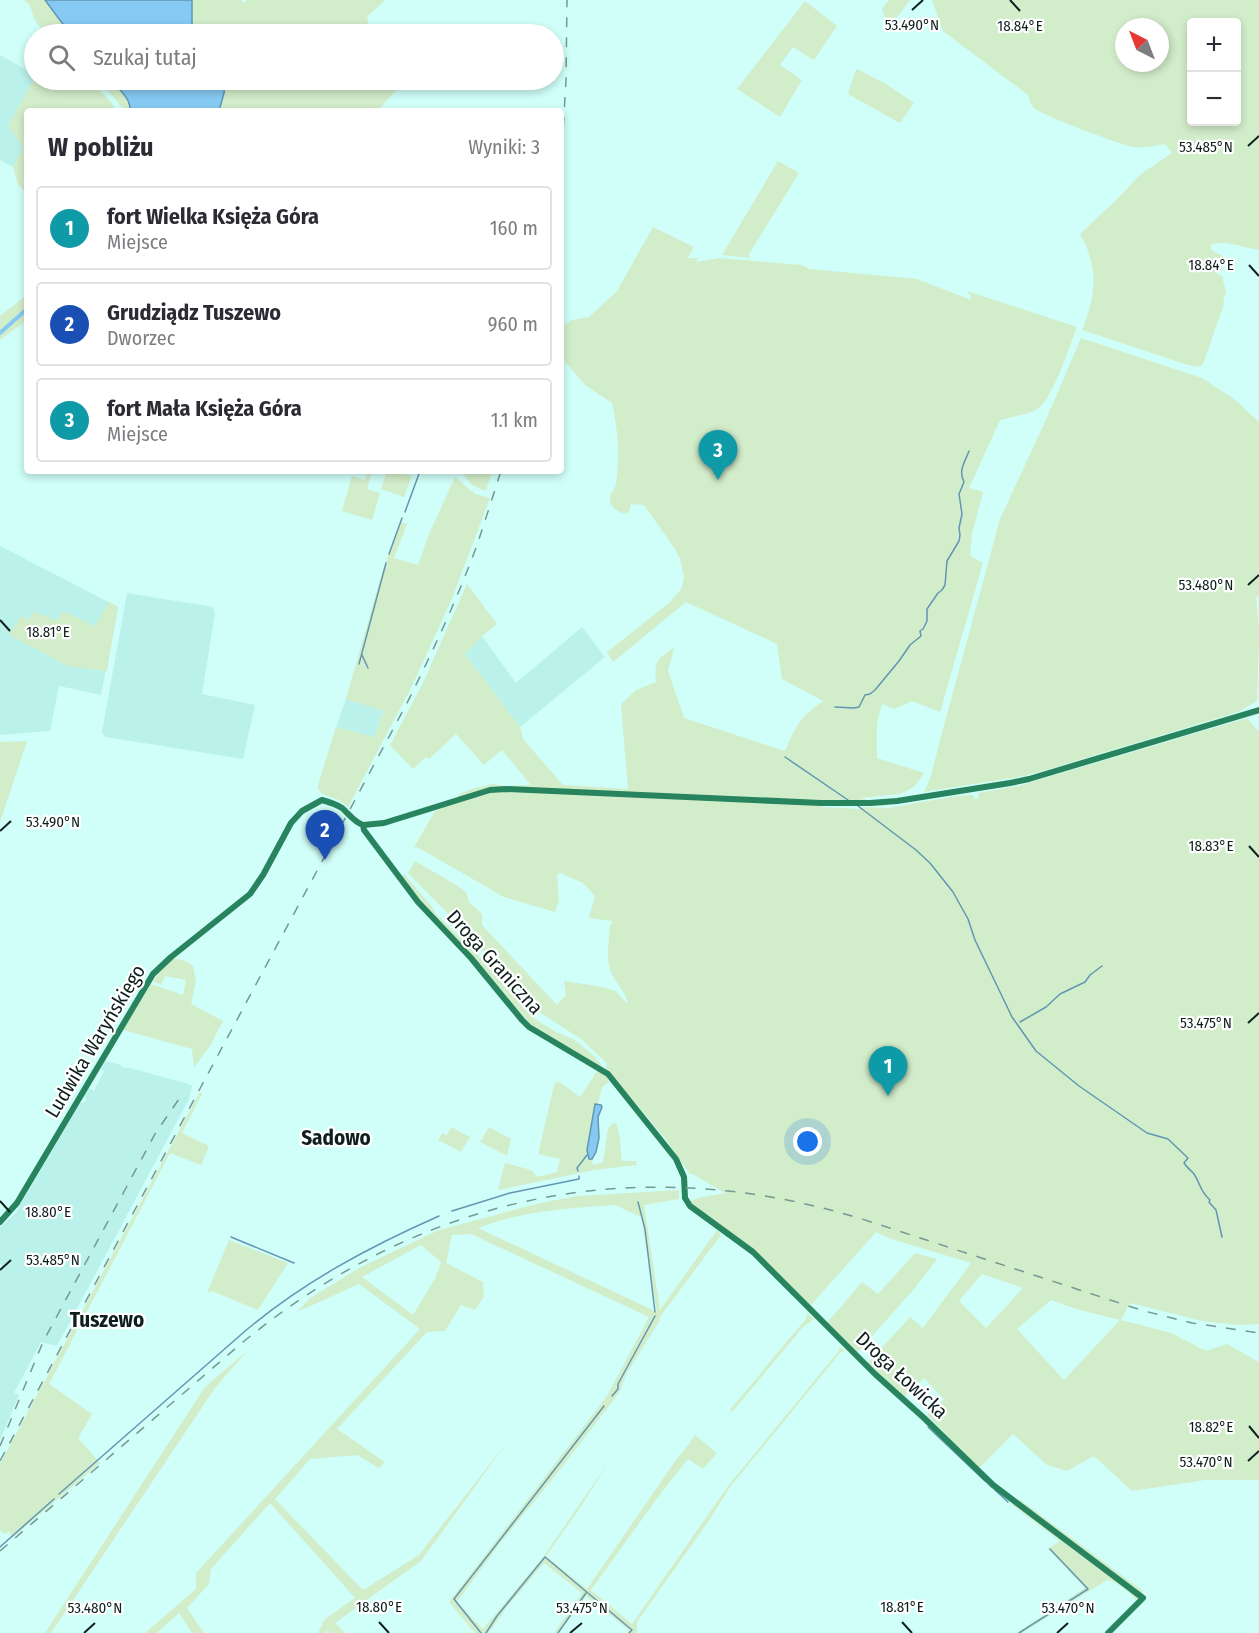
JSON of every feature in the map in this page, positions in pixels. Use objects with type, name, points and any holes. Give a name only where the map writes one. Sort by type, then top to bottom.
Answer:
[{"type":"street","points":[[363,825],[384,823],[490,790],[506,789],[821,803],[897,801],[1029,779],[1259,710]]},
{"type":"street","name":"Droga Graniczna","points":[[302,811],[322,800],[341,807],[356,822],[363,825],[364,830],[418,902],[471,958],[522,1020],[529,1027],[608,1074],[671,1152]]},
{"type":"street","name":"Ludwika Waryńskiego","points":[[0,1222],[17,1203],[153,974],[250,894],[263,875],[285,832],[302,811]]},
{"type":"street","name":"Droga Łowicka","points":[[671,1152],[684,1177],[685,1198],[690,1206],[753,1252],[868,1368],[993,1485],[1143,1598],[1108,1633]]},
{"type":"shaded area","points":[[45,0],[192,0],[192,24],[62,23]]},
{"type":"shaded area","points":[[0,55],[24,68],[24,90],[28,90],[9,126],[23,148],[13,167],[0,160]]},
{"type":"shaded area","points":[[120,90],[224,90],[220,108],[130,108],[127,98]]},
{"type":"shaded area","points":[[0,546],[118,607],[101,695],[59,686],[50,731],[0,735]]},
{"type":"shaded area","points":[[127,593],[213,607],[215,613],[202,694],[255,705],[243,759],[104,735],[102,732]]},
{"type":"shaded area","points":[[582,627],[605,657],[520,727],[465,654],[482,636],[516,683]]},
{"type":"shaded area","points":[[346,699],[384,710],[374,737],[336,727]]},
{"type":"shaded area","points":[[105,1061],[192,1086],[189,1099],[57,1346],[41,1342],[14,1393],[19,1395],[0,1440],[0,1269],[2,1266],[0,1263],[0,1227],[18,1209],[80,1103],[84,1103],[86,1099],[84,1096],[89,1088],[94,1091],[104,1071],[101,1069]]},
{"type":"shaded area","points":[[595,1104],[602,1107],[598,1117],[599,1138],[596,1152],[592,1159],[589,1159],[587,1150]]},
{"type":"green space","points":[[24,0],[45,0],[63,24],[38,24],[29,4]]},
{"type":"green space","points":[[192,0],[241,0],[244,3],[247,0],[385,0],[367,17],[369,24],[192,23]]},
{"type":"green space","points":[[889,0],[910,0],[889,28],[882,9]]},
{"type":"green space","points":[[932,0],[1259,0],[1259,250],[1228,243],[1211,245],[1211,250],[1223,256],[1222,269],[1215,272],[1222,276],[1226,292],[1203,364],[1198,367],[1185,364],[1082,330],[1093,293],[1093,270],[1080,234],[1141,174],[1172,153],[1165,144],[1133,147],[1081,129],[1039,111],[1033,107],[1028,95],[943,31]]},
{"type":"green space","points":[[805,1],[837,26],[814,60],[793,47],[780,65],[802,80],[780,117],[737,89]]},
{"type":"green space","points":[[857,69],[886,84],[914,103],[900,123],[848,94]]},
{"type":"green space","points":[[28,90],[99,90],[114,108],[24,108],[24,191],[18,184],[13,167],[23,148],[8,126]]},
{"type":"green space","points":[[107,90],[120,90],[127,98],[130,108],[122,108]]},
{"type":"green space","points":[[223,90],[397,90],[380,108],[220,108]]},
{"type":"green space","points":[[778,161],[799,173],[749,254],[750,258],[722,255]]},
{"type":"green space","points":[[653,227],[694,247],[688,258],[698,258],[696,262],[719,258],[917,279],[971,300],[967,291],[1077,327],[1060,372],[1042,405],[1023,415],[1000,420],[969,488],[983,492],[972,534],[970,556],[983,563],[940,712],[912,701],[894,709],[882,704],[877,722],[877,758],[924,773],[914,787],[900,794],[860,798],[887,806],[821,805],[821,807],[888,808],[956,796],[973,795],[974,799],[979,798],[978,793],[1018,786],[1247,718],[1259,732],[1259,1324],[1239,1325],[1202,1321],[1130,1303],[1121,1320],[1171,1333],[1206,1351],[1227,1344],[1259,1362],[1259,1480],[1205,1480],[1132,1491],[1094,1456],[1067,1471],[1047,1465],[1013,1434],[979,1468],[927,1415],[944,1399],[924,1378],[904,1397],[868,1363],[910,1317],[923,1328],[971,1263],[891,1239],[876,1232],[810,1306],[753,1249],[689,1202],[725,1193],[690,1174],[665,1138],[612,1079],[606,1068],[607,1063],[581,1039],[538,1011],[468,934],[408,873],[415,861],[466,892],[469,902],[482,914],[482,925],[557,1005],[566,995],[564,981],[615,991],[628,1004],[610,969],[608,951],[610,926],[613,921],[589,918],[595,896],[583,883],[560,873],[557,875],[559,900],[555,912],[504,897],[417,847],[413,849],[435,811],[454,803],[459,794],[492,784],[531,785],[502,750],[484,765],[456,734],[429,759],[426,757],[413,769],[390,745],[421,687],[467,584],[497,624],[465,654],[520,727],[523,739],[563,785],[628,789],[621,704],[636,690],[656,682],[658,661],[674,648],[668,671],[684,718],[785,751],[800,723],[823,701],[782,679],[777,644],[686,602],[613,662],[607,652],[669,603],[682,588],[684,576],[675,549],[644,505],[631,504],[626,514],[617,511],[611,505],[610,497],[616,485],[618,453],[612,403],[585,385],[564,360],[564,325],[572,320],[589,317],[617,291]],"holes":[[[982,1274],[1023,1288],[986,1328],[959,1301]],[[1051,1300],[1120,1320],[1064,1380],[1017,1329]]]},
{"type":"green space","points":[[24,297],[24,322],[0,340],[0,316]]},
{"type":"green space","points":[[1081,338],[1202,378],[1234,399],[1259,422],[1257,701],[1238,712],[1046,770],[1024,776],[924,792],[930,779],[1000,519]]},
{"type":"green space","points":[[367,474],[371,474],[367,489],[380,493],[372,520],[342,511],[352,476],[365,480]]},
{"type":"green space","points":[[386,474],[412,476],[404,497],[381,489]]},
{"type":"green space","points":[[463,474],[491,474],[486,491],[472,485]]},
{"type":"green space","points":[[455,477],[475,494],[490,498],[451,601],[411,688],[348,807],[339,800],[322,794],[318,785],[336,727],[374,737],[384,711],[346,699],[382,573],[400,522],[407,524],[394,558],[418,565]]},
{"type":"green space","points":[[109,602],[118,607],[107,671],[70,667],[9,635],[21,616],[29,620],[34,611],[56,621],[63,611],[95,626]]},
{"type":"green space","points":[[27,741],[0,822],[0,742]]},
{"type":"green space","points":[[404,874],[436,914],[476,953],[536,1020],[575,1040],[604,1068],[531,1025],[419,900],[402,877]]},
{"type":"green space","points":[[173,958],[186,961],[193,966],[196,981],[191,1004],[223,1021],[210,1046],[194,1067],[192,1049],[123,1030],[151,984],[183,995],[186,980],[165,976],[161,985],[153,981]]},
{"type":"green space","points":[[598,1070],[606,1075],[609,1082],[602,1087],[598,1104],[594,1108],[587,1150],[589,1158],[592,1159],[593,1165],[603,1162],[608,1129],[616,1123],[620,1136],[622,1161],[636,1161],[637,1165],[594,1170],[498,1190],[505,1163],[531,1170],[538,1177],[557,1172],[560,1159],[538,1154],[555,1082],[561,1083],[580,1097]]},
{"type":"green space","points":[[200,1092],[202,1094],[182,1133],[209,1146],[201,1165],[170,1153],[49,1384],[92,1414],[78,1438],[100,1463],[12,1538],[9,1531],[5,1534],[0,1530],[0,1464]]},
{"type":"green space","points":[[451,1127],[470,1137],[461,1152],[438,1140],[442,1133],[447,1135]]},
{"type":"green space","points":[[489,1127],[511,1139],[507,1156],[480,1142]]},
{"type":"green space","points":[[679,1190],[679,1199],[644,1205],[660,1310],[717,1230],[721,1235],[660,1317],[627,1373],[619,1393],[501,1542],[457,1602],[483,1629],[544,1556],[608,1463],[546,1556],[587,1589],[695,1435],[717,1453],[703,1469],[688,1459],[591,1590],[632,1624],[728,1486],[840,1347],[845,1351],[840,1353],[730,1487],[637,1622],[637,1633],[627,1633],[629,1630],[586,1596],[559,1633],[554,1633],[582,1593],[544,1563],[507,1607],[489,1633],[475,1633],[449,1602],[607,1396],[649,1317],[471,1234],[452,1235],[446,1263],[483,1282],[484,1296],[475,1310],[461,1305],[445,1331],[427,1332],[337,1429],[385,1462],[379,1468],[357,1455],[310,1459],[275,1499],[363,1590],[419,1555],[508,1441],[421,1561],[335,1623],[345,1633],[327,1631],[318,1633],[325,1619],[355,1598],[270,1503],[211,1569],[209,1584],[187,1608],[204,1633],[192,1633],[179,1613],[157,1633],[145,1633],[196,1589],[196,1573],[420,1329],[359,1284],[297,1312],[310,1298],[361,1267],[439,1230],[540,1203],[578,1196]],"holes":[[[615,1205],[641,1217],[657,1312],[478,1228],[528,1214]],[[421,1245],[441,1262],[436,1277],[413,1315],[362,1277]]]},
{"type":"green space","points":[[229,1240],[288,1263],[258,1310],[212,1291],[207,1293]]},
{"type":"green space","points":[[915,1253],[937,1259],[914,1289],[857,1353],[827,1323],[862,1282],[878,1294]]},
{"type":"green space","points":[[807,1313],[814,1319],[803,1327],[732,1412],[730,1410],[805,1320]]},
{"type":"green space","points":[[248,1350],[215,1388],[51,1633],[45,1633],[205,1387]]},
{"type":"green space","points":[[1019,1499],[1143,1591],[1136,1600],[1123,1587],[1107,1580],[1022,1633],[1016,1633],[1085,1588],[1048,1549],[1060,1541],[1012,1505]]},
{"type":"waterway","points":[[0,333],[24,312]]},
{"type":"waterway","points":[[835,707],[859,707],[865,695],[875,690],[910,645],[921,636],[920,631],[927,621],[927,609],[945,585],[947,561],[959,541],[962,514],[959,494],[964,482],[962,470],[969,451]]},
{"type":"waterway","points":[[405,512],[419,474]]},
{"type":"waterway","points":[[389,554],[402,518]]},
{"type":"waterway","points":[[359,664],[386,563]]},
{"type":"waterway","points":[[362,655],[368,668]]},
{"type":"waterway","points":[[785,757],[848,800]]},
{"type":"waterway","points":[[858,806],[916,850],[930,863],[953,892],[968,919],[975,940],[1012,1017],[1036,1051],[1079,1086],[1147,1133],[1168,1139],[1188,1158],[1184,1163],[1194,1174],[1210,1200],[1209,1202],[1216,1210],[1222,1237]]},
{"type":"waterway","points":[[1020,1022],[1046,1007],[1060,994],[1085,982],[1102,966]]},
{"type":"waterway","points":[[578,1171],[577,1168],[587,1155]]},
{"type":"waterway","points":[[452,1211],[510,1193],[579,1179],[579,1176]]},
{"type":"waterway","points":[[638,1202],[645,1229],[655,1312]]},
{"type":"waterway","points":[[59,1494],[266,1314],[337,1267],[439,1216]]},
{"type":"waterway","points":[[231,1237],[294,1263]]},
{"type":"waterway","points":[[612,1396],[618,1389],[618,1384],[655,1316]]},
{"type":"waterway","points":[[481,1633],[454,1599],[604,1406]]},
{"type":"waterway","points":[[928,1427],[985,1481]]},
{"type":"waterway","points":[[995,1490],[1008,1502]]},
{"type":"waterway","points":[[0,1547],[54,1499]]},
{"type":"waterway","points":[[1019,1633],[1088,1589],[1050,1549]]},
{"type":"waterway","points":[[486,1633],[545,1557],[632,1630],[629,1633]]},
{"type":"waterway","points":[[558,1633],[586,1593]]},
{"type":"railway","points":[[564,115],[567,0]]},
{"type":"railway","points":[[0,1461],[406,705],[461,586],[500,474]]},
{"type":"railway","points":[[0,1446],[43,1342],[155,1134],[181,1096]]},
{"type":"railway","points":[[0,1551],[243,1342],[312,1291],[385,1251],[459,1220],[536,1199],[615,1189],[696,1188],[779,1198],[862,1219],[1144,1311],[1192,1323],[1259,1333]]},
{"type":"place","name":"fort Mała Księża Góra","points":[[718,480]]},
{"type":"place","name":"Grudziądz Tuszewo","points":[[325,860]]},
{"type":"place","name":"fort Wielka Księża Góra","points":[[888,1096]]},
{"type":"district","name":"Sadowo","points":[[336,1138]]},
{"type":"district","name":"Tuszewo","points":[[107,1320]]}]
